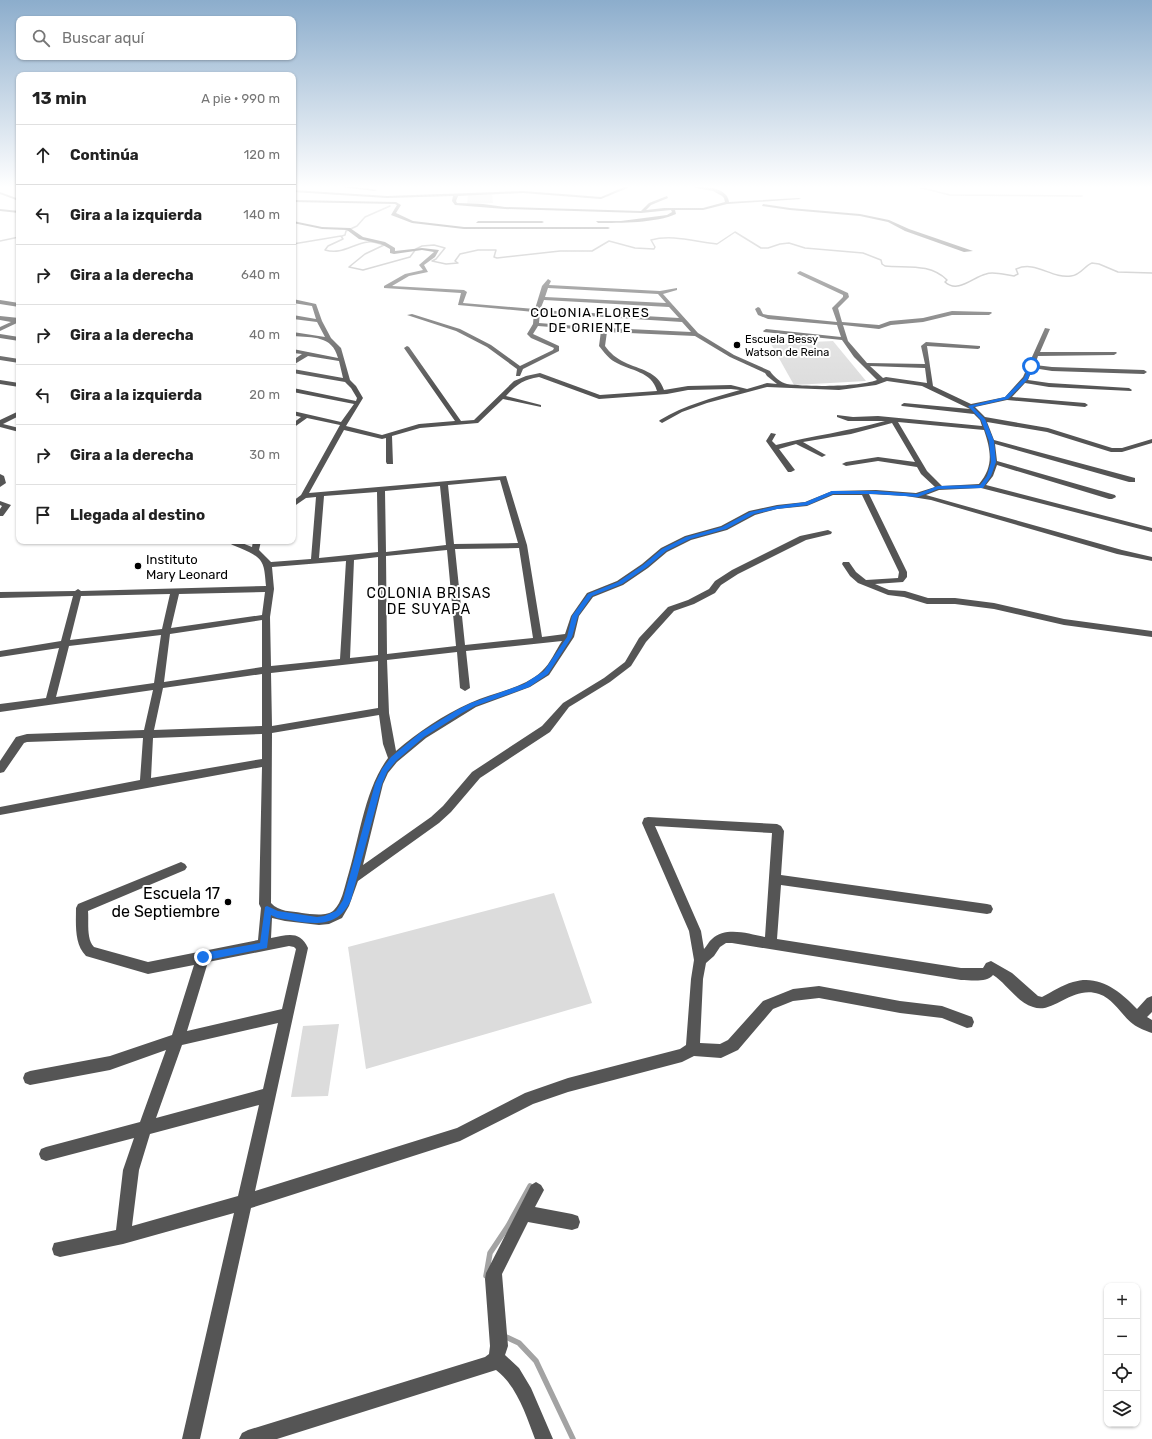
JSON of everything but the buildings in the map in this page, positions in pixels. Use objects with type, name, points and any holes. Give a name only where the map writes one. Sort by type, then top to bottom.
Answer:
[{"type":"street","points":[[434,254],[421,265],[426,271],[407,275],[386,288],[464,292],[460,304],[606,316],[685,320]]},
{"type":"street","points":[[800,273],[846,294],[846,297],[835,308],[845,339],[865,365],[881,380]]},
{"type":"street","points":[[516,382],[520,368],[556,351],[557,347],[533,337],[530,334],[536,324],[541,298],[547,284],[660,293],[675,289]]},
{"type":"street","points":[[660,293],[696,334],[732,356],[768,372],[769,375],[784,386]]},
{"type":"street","points":[[541,298],[670,305]]},
{"type":"street","points":[[0,302],[16,305]]},
{"type":"street","points":[[296,302],[314,305],[328,339],[338,348],[347,381],[354,388],[360,398],[304,496],[296,503]]},
{"type":"street","points":[[758,309],[761,315],[768,318],[879,327],[890,322],[923,320],[952,313],[988,313]]},
{"type":"street","points":[[410,315],[458,330],[489,346],[520,368]]},
{"type":"street","points":[[606,316],[602,346],[608,356],[617,362],[643,372],[657,381],[661,392]]},
{"type":"street","points":[[296,317],[319,320]]},
{"type":"street","points":[[0,318],[16,321]]},
{"type":"street","points":[[0,329],[16,322]]},
{"type":"street","points":[[536,324],[605,330],[696,334]]},
{"type":"street","points":[[1006,398],[1023,381],[1037,354],[1047,328]]},
{"type":"street","points":[[766,331],[845,339]]},
{"type":"street","points":[[296,334],[328,339]]},
{"type":"street","points":[[0,336],[16,339]]},
{"type":"street","points":[[930,386],[924,346],[926,344],[978,347]]},
{"type":"street","points":[[407,348],[459,423]]},
{"type":"street","points":[[296,352],[341,360]]},
{"type":"street","points":[[1037,354],[1114,353]]},
{"type":"street","points":[[296,361],[307,354]]},
{"type":"street","points":[[0,358],[16,361]]},
{"type":"street","points":[[865,365],[928,366]]},
{"type":"street","points":[[1031,366],[1105,372],[1144,372]]},
{"type":"street","points":[[296,372],[347,381]]},
{"type":"street","points":[[760,387],[764,378],[769,375]]},
{"type":"street","points":[[296,414],[344,424],[378,436],[389,436],[402,430],[419,426],[478,422],[516,382],[528,377],[540,376],[599,398],[688,388],[726,387],[750,390]]},
{"type":"street","points":[[662,421],[680,411],[698,404],[771,385],[839,388],[876,383],[881,380],[895,379],[930,386],[970,406],[983,419],[991,441],[994,462],[989,476],[981,486]]},
{"type":"street","points":[[1023,381],[1049,385],[1129,390]]},
{"type":"street","points":[[0,382],[16,385]]},
{"type":"street","points":[[296,391],[358,403]]},
{"type":"street","points":[[502,396],[539,406]]},
{"type":"street","points":[[970,406],[1006,398],[1085,405]]},
{"type":"street","points":[[904,405],[976,412]]},
{"type":"street","points":[[0,424],[16,415]]},
{"type":"street","points":[[296,424],[306,416]]},
{"type":"street","points":[[839,416],[845,419],[867,418],[987,428]]},
{"type":"street","points":[[983,419],[1048,430],[1111,450],[1122,450],[1152,441]]},
{"type":"street","points":[[774,448],[851,432],[894,420]]},
{"type":"street","points":[[894,420],[924,472],[940,488]]},
{"type":"street","points":[[0,424],[16,429]]},
{"type":"street","points":[[773,434],[769,441],[791,470]]},
{"type":"street","points":[[389,436],[390,462]]},
{"type":"street","points":[[991,441],[1132,480]]},
{"type":"street","points":[[797,442],[822,455]]},
{"type":"street","points":[[846,464],[878,459],[920,465]]},
{"type":"street","points":[[994,462],[1112,497]]},
{"type":"street","points":[[0,476],[2,483],[0,486]]},
{"type":"street","points":[[304,496],[503,478],[523,545],[538,639]]},
{"type":"street","points":[[444,484],[464,688]]},
{"type":"street","points":[[918,495],[940,488],[981,486],[1152,530]]},
{"type":"street","points":[[380,490],[383,554],[382,711],[393,759]]},
{"type":"street","points":[[864,492],[903,572],[903,577],[900,580],[869,582],[868,585]]},
{"type":"street","points":[[267,909],[277,914],[312,920],[325,920],[338,913],[343,908],[353,878],[378,784],[384,771],[393,759],[422,735],[460,711],[527,685],[546,673],[570,637],[575,616],[590,595],[620,583],[645,566],[664,550],[688,538],[724,528],[752,513],[777,507],[807,504],[832,493],[864,492],[918,495],[1120,552],[1152,559]]},
{"type":"street","points":[[315,561],[320,495]]},
{"type":"street","points":[[0,503],[6,505],[0,514]]},
{"type":"street","points":[[353,878],[435,820],[447,809],[476,775],[546,729],[566,705],[607,680],[628,664],[642,640],[671,609],[691,602],[712,590],[718,583],[735,572],[803,538],[828,532]]},
{"type":"street","points":[[246,544],[256,546],[268,565],[270,589],[266,617],[267,762],[264,899],[267,909],[264,946]]},
{"type":"street","points":[[268,565],[350,558],[451,546],[523,545]]},
{"type":"street","points":[[345,662],[350,558]]},
{"type":"street","points":[[846,564],[850,573],[859,581],[888,592],[905,594],[928,601],[955,601],[994,606],[1064,622],[1152,634]]},
{"type":"street","points":[[0,595],[78,592],[270,589]]},
{"type":"street","points":[[145,783],[148,735],[158,687],[166,632],[175,591]]},
{"type":"street","points":[[52,701],[50,700],[78,592]]},
{"type":"street","points":[[0,654],[266,617]]},
{"type":"street","points":[[0,708],[158,687],[266,670],[538,639],[570,637]]},
{"type":"street","points":[[0,769],[20,740],[23,738],[267,730],[382,711]]},
{"type":"street","points":[[0,811],[145,783],[267,762]]},
{"type":"street","points":[[693,1049],[700,960],[695,931],[648,821],[775,828],[778,831],[771,942]]},
{"type":"street","points":[[181,867],[82,908],[83,937],[86,948],[90,952],[148,968],[294,940],[298,942],[302,948],[270,1095],[191,1439]]},
{"type":"street","points":[[775,879],[987,909]]},
{"type":"street","points":[[700,960],[710,952],[716,943],[723,938],[732,937],[771,942],[961,974],[986,974],[991,967],[1007,977],[1035,1002],[1043,1003],[1073,988],[1084,986],[1102,988],[1121,1001],[1137,1019],[1152,1027]]},
{"type":"street","points":[[123,1236],[131,1170],[203,957]]},
{"type":"street","points":[[60,1249],[123,1236],[245,1202],[369,1164],[460,1134],[530,1098],[568,1085],[682,1055],[693,1049],[721,1051],[733,1045],[768,1005],[793,995],[819,992],[862,998],[900,1007],[942,1012],[967,1022]]},
{"type":"street","points":[[1137,1019],[1152,1002]]},
{"type":"street","points":[[30,1078],[110,1063],[176,1040],[288,1014]]},
{"type":"street","points":[[46,1154],[270,1095]]},
{"type":"street","points":[[248,1439],[490,1364],[497,1352],[498,1327],[493,1278],[494,1273],[536,1190]]},
{"type":"street","points":[[524,1214],[572,1222]]},
{"type":"street","points":[[497,1352],[526,1395],[544,1438]]},
{"type":"shaded area","points":[[833,341],[866,381],[794,385],[771,344]]},
{"type":"shaded area","points":[[554,893],[592,1003],[366,1069],[348,947]]},
{"type":"shaded area","points":[[339,1024],[328,1096],[291,1097],[303,1026]]},
{"type":"waterway","points":[[365,254],[349,267],[363,270],[410,257],[412,254]]},
{"type":"waterway","points":[[440,254],[432,261],[446,264],[458,263],[455,261],[460,254]]},
{"type":"waterway","points":[[495,254],[494,257],[497,258],[532,254]]},
{"type":"waterway","points":[[866,254],[881,260],[882,264],[885,266],[918,267],[933,271],[947,280],[945,282],[955,286],[966,284],[989,273],[1014,276],[1018,274],[1016,269],[1023,267],[1037,268],[1057,275],[1071,276],[1077,274],[1092,263],[1099,264],[1118,272],[1152,273]]},
{"type":"waterway","points":[[486,1276],[490,1253],[508,1226],[530,1186]]},
{"type":"waterway","points":[[504,1336],[519,1343],[536,1361],[573,1439]]},
{"type":"place","name":"Escuela Bessy Watson de Reina","points":[[737,345]]},
{"type":"place","name":"Instituto Mary Leonard","points":[[138,566]]},
{"type":"place","name":"Escuela 17 de Septiembre","points":[[228,902]]},
{"type":"district","name":"COLONIA FLORES DE ORIENTE","points":[[590,320]]},
{"type":"district","name":"COLONIA BRISAS DE SUYAPA","points":[[429,602]]},
{"type":"route","points":[[203,957],[264,946],[267,909],[277,914],[317,921],[325,920],[338,913],[343,908],[347,900],[378,784],[384,771],[393,759],[422,735],[460,711],[527,685],[546,673],[570,637],[575,616],[590,595],[620,583],[645,566],[664,550],[688,538],[724,528],[752,513],[777,507],[807,504],[832,493],[876,492],[918,495],[938,488],[981,486],[989,476],[994,462],[992,457],[991,441],[987,428],[983,419],[970,406],[1006,398],[1026,378],[1031,366]]}]
